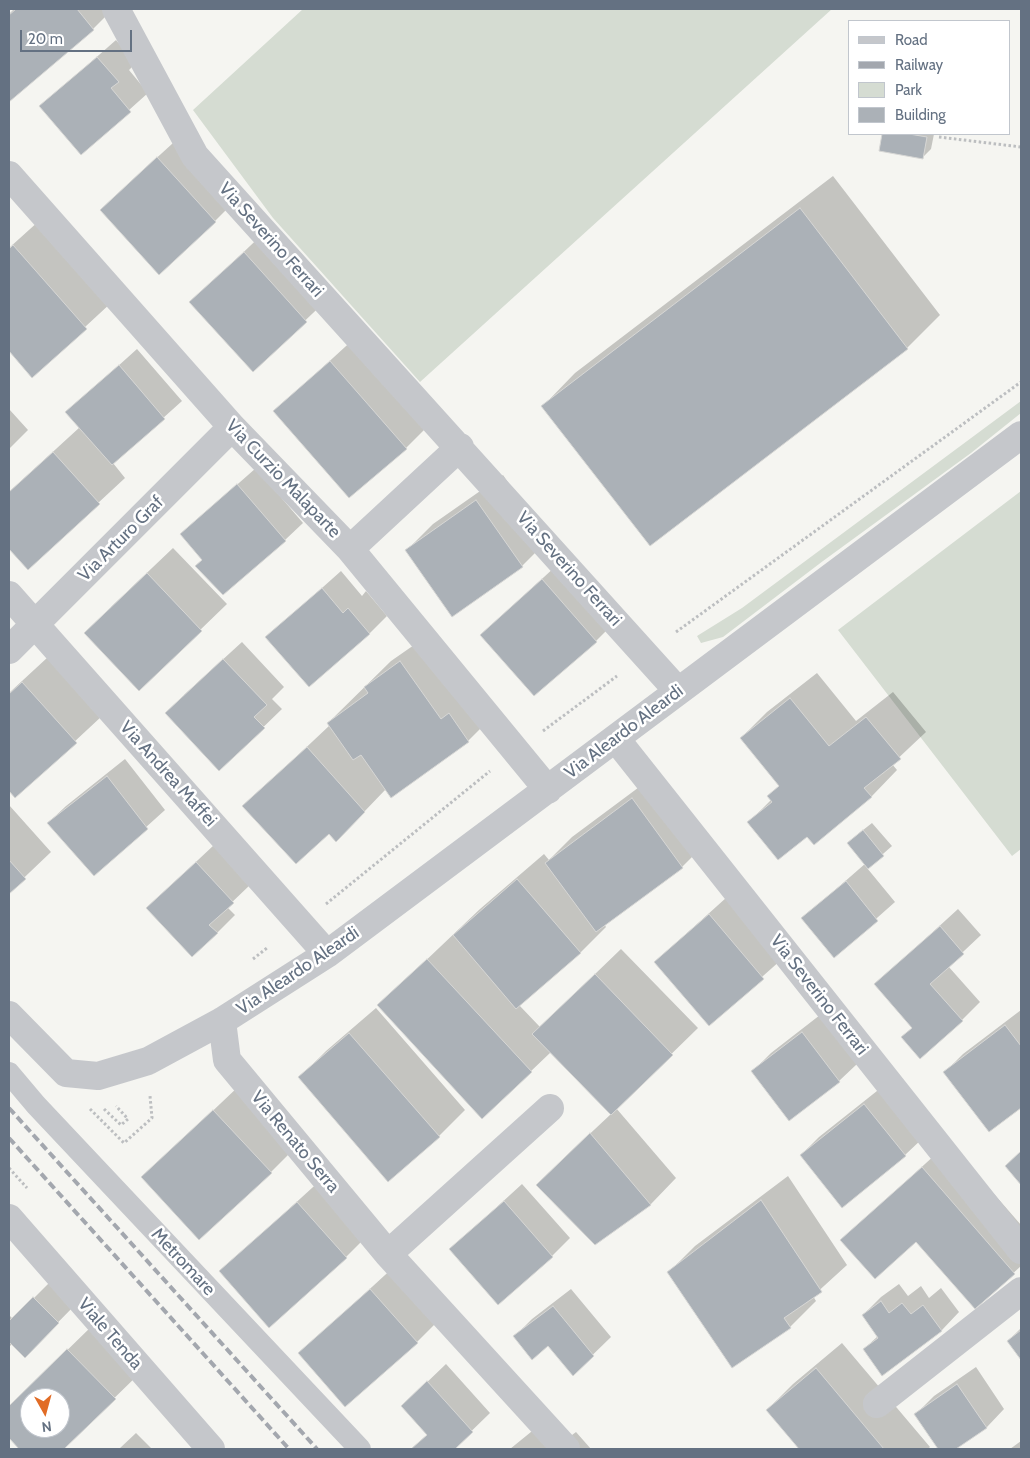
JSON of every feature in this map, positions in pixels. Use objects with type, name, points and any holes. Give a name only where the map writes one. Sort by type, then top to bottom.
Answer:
[{"type":"street","name":"Via Severino Ferrari","points":[[116,9],[195,156],[460,446],[678,691]]},
{"type":"street","name":"Via Curzio Malaparte","points":[[9,175],[232,427],[350,549],[548,790]]},
{"type":"street","name":"Via Arturo Graf","points":[[9,650],[232,427]]},
{"type":"street","name":"Via Aleardo Aleardi","points":[[9,1015],[66,1072],[98,1076],[148,1061],[222,1021],[326,954],[1021,435]]},
{"type":"street","points":[[350,549],[460,446]]},
{"type":"street","name":"Via Andrea Maffei","points":[[9,595],[326,954]]},
{"type":"street","name":"Via Severino Ferrari","points":[[616,739],[1021,1250]]},
{"type":"street","name":"Via Renato Serra","points":[[222,1021],[227,1060],[388,1254],[566,1449]]},
{"type":"street","points":[[388,1254],[550,1108]]},
{"type":"street","name":"Viale Tenda","points":[[9,1218],[211,1449]]},
{"type":"street","points":[[877,1404],[1021,1291]]},
{"type":"lane","name":"Metromare","points":[[9,1073],[42,1112],[360,1449]]},
{"type":"path","points":[[939,137],[1021,147]]},
{"type":"path","points":[[676,632],[1021,382]]},
{"type":"path","points":[[544,730],[617,676]]},
{"type":"path","points":[[319,910],[492,769]]},
{"type":"path","points":[[124,1143],[152,1118],[150,1093]]},
{"type":"green space","points":[[303,9],[832,9],[420,382],[273,218],[193,110]]},
{"type":"green space","points":[[1021,401],[1021,413],[971,453],[723,637],[701,643],[697,636],[742,608]]},
{"type":"green space","points":[[1021,491],[1021,849],[1012,856],[838,630]]},
{"type":"building","points":[[16,9],[77,9],[94,30],[9,102],[9,15]]},
{"type":"building","points":[[97,57],[119,82],[111,88],[131,112],[81,155],[39,106]]},
{"type":"building","points":[[882,135],[927,137],[923,159],[879,151]]},
{"type":"building","points":[[157,157],[216,222],[159,275],[100,210]]},
{"type":"building","points":[[800,208],[908,349],[650,546],[541,406]]},
{"type":"building","points":[[13,245],[87,329],[32,378],[9,351],[9,249]]},
{"type":"building","points":[[244,252],[307,322],[253,372],[189,302]]},
{"type":"building","points":[[330,361],[407,449],[349,498],[273,411]]},
{"type":"building","points":[[119,365],[165,419],[112,465],[65,412]]},
{"type":"building","points":[[53,452],[100,504],[28,570],[9,549],[9,492]]},
{"type":"building","points":[[237,484],[286,541],[223,595],[195,566],[202,560],[180,534]]},
{"type":"building","points":[[476,500],[523,567],[452,617],[405,550]]},
{"type":"building","points":[[147,573],[202,631],[139,691],[84,633]]},
{"type":"building","points":[[542,579],[597,642],[534,696],[480,635]]},
{"type":"building","points":[[322,588],[343,613],[348,608],[370,634],[309,687],[265,637]]},
{"type":"building","points":[[223,659],[267,705],[254,717],[265,728],[219,771],[165,713]]},
{"type":"building","points":[[400,661],[441,719],[449,713],[469,742],[391,798],[361,755],[353,760],[327,723],[368,693],[364,687]]},
{"type":"building","points":[[22,682],[77,743],[15,798],[9,791],[9,694]]},
{"type":"building","points":[[790,698],[829,746],[866,717],[901,759],[864,788],[872,797],[814,845],[807,837],[778,860],[747,822],[772,802],[767,796],[779,786],[740,738]]},
{"type":"building","points":[[307,747],[365,812],[336,842],[329,834],[296,864],[242,806]]},
{"type":"building","points":[[107,776],[148,829],[94,876],[47,823]]},
{"type":"building","points":[[632,798],[683,868],[596,932],[545,863]]},
{"type":"building","points":[[863,830],[884,856],[868,869],[847,843]]},
{"type":"building","points":[[9,860],[26,879],[9,894]]},
{"type":"building","points":[[196,862],[234,903],[209,925],[218,933],[192,957],[146,908]]},
{"type":"building","points":[[517,879],[581,953],[516,1009],[453,935]]},
{"type":"building","points":[[846,881],[878,921],[834,958],[801,918]]},
{"type":"building","points":[[709,914],[764,979],[709,1026],[654,962]]},
{"type":"building","points":[[940,926],[964,954],[930,984],[963,1021],[920,1059],[901,1037],[912,1028],[874,984]]},
{"type":"building","points":[[427,959],[532,1072],[482,1119],[377,1005]]},
{"type":"building","points":[[595,974],[673,1055],[611,1115],[532,1034]]},
{"type":"building","points":[[1005,1025],[1021,1046],[1021,1108],[989,1132],[943,1072]]},
{"type":"building","points":[[802,1032],[840,1082],[789,1121],[751,1071]]},
{"type":"building","points":[[349,1033],[440,1137],[388,1182],[298,1077]]},
{"type":"building","points":[[864,1104],[906,1156],[842,1208],[800,1155]]},
{"type":"building","points":[[213,1110],[272,1173],[199,1240],[141,1177]]},
{"type":"building","points":[[590,1133],[651,1205],[595,1245],[536,1185]]},
{"type":"building","points":[[1021,1151],[1021,1185],[1005,1166]]},
{"type":"building","points":[[922,1167],[1015,1274],[975,1309],[916,1242],[875,1279],[840,1240]]},
{"type":"building","points":[[761,1200],[822,1292],[784,1318],[791,1328],[732,1368],[667,1272]]},
{"type":"building","points":[[504,1201],[553,1257],[498,1305],[449,1249]]},
{"type":"building","points":[[297,1202],[347,1258],[269,1328],[219,1271]]},
{"type":"building","points":[[370,1289],[418,1343],[345,1407],[298,1353]]},
{"type":"building","points":[[33,1297],[59,1323],[25,1358],[9,1342],[9,1321]]},
{"type":"building","points":[[881,1301],[889,1313],[902,1303],[911,1314],[923,1305],[942,1331],[882,1376],[863,1349],[878,1338],[862,1315]]},
{"type":"building","points":[[553,1306],[594,1356],[573,1376],[548,1346],[532,1360],[513,1336]]},
{"type":"building","points":[[1021,1330],[1021,1360],[1007,1341]]},
{"type":"building","points":[[67,1349],[116,1399],[64,1449],[19,1449],[9,1438],[9,1406],[20,1395],[20,1438],[70,1438],[70,1388],[27,1388]]},
{"type":"building","points":[[816,1368],[884,1449],[799,1449],[766,1410]]},
{"type":"building","points":[[427,1381],[473,1432],[455,1449],[411,1449],[427,1435],[401,1406]]},
{"type":"building","points":[[957,1384],[987,1428],[956,1449],[938,1449],[914,1414]]},
{"type":"railway","points":[[9,1108],[317,1449]]},
{"type":"railway","points":[[9,1138],[289,1449]]}]
